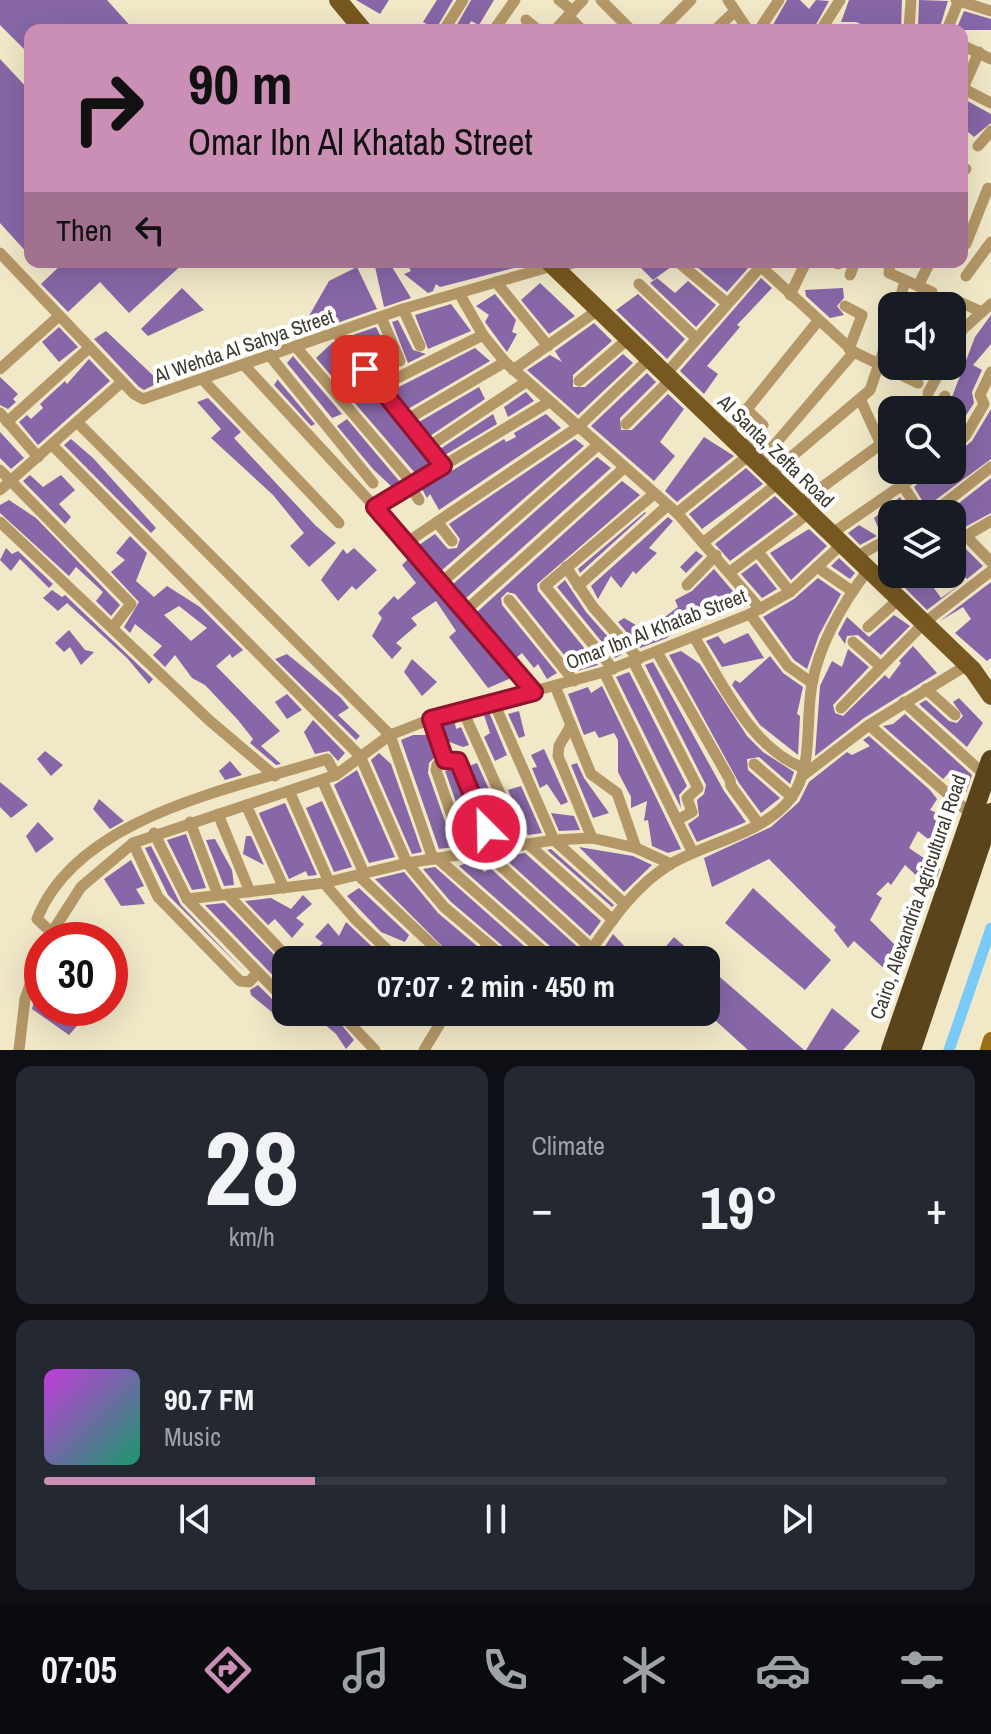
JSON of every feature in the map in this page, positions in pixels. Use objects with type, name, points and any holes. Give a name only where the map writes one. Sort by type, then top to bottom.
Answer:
[{"type":"highway","name":"Cairo, Alexandria Agricultural Road","points":[[911,1050],[982,814],[988,768]]},
{"type":"highway","name":"Cairo, Alexandria Agricultural Road","points":[[891,1050],[982,814]]},
{"type":"main road","points":[[338,0],[358,24]]},
{"type":"main road","name":"Al Santa, Zefta Road","points":[[554,268],[924,623],[977,668],[991,696]]},
{"type":"street","points":[[448,24],[463,0]]},
{"type":"street","points":[[498,24],[515,0]]},
{"type":"street","points":[[559,0],[578,24]]},
{"type":"street","points":[[561,24],[583,0]]},
{"type":"street","points":[[601,0],[623,24]]},
{"type":"street","points":[[667,24],[691,0]]},
{"type":"street","points":[[763,24],[779,0]]},
{"type":"street","points":[[825,24],[840,0]]},
{"type":"street","points":[[905,24],[911,0]]},
{"type":"street","points":[[949,24],[958,0],[991,11]]},
{"type":"street","points":[[719,24],[731,5],[744,24]]},
{"type":"street","points":[[526,20],[531,24]]},
{"type":"street","points":[[968,47],[991,59]]},
{"type":"street","points":[[968,75],[979,52]]},
{"type":"street","points":[[968,91],[991,103]]},
{"type":"street","points":[[978,146],[991,131]]},
{"type":"street","points":[[968,234],[988,188]]},
{"type":"street","points":[[966,276],[991,242]]},
{"type":"street","points":[[968,245],[982,253]]},
{"type":"street","name":"Al Wehda Al Sahya Street","points":[[0,253],[122,382],[143,399],[403,309],[545,268]]},
{"type":"street","points":[[685,268],[727,303]]},
{"type":"street","points":[[626,424],[668,377],[755,268]]},
{"type":"street","points":[[762,268],[852,350],[878,366]]},
{"type":"street","points":[[790,295],[803,268]]},
{"type":"street","points":[[850,275],[853,268]]},
{"type":"street","points":[[888,268],[887,272],[932,292]]},
{"type":"street","points":[[918,286],[927,268]]},
{"type":"street","points":[[902,292],[905,281]]},
{"type":"street","points":[[496,282],[548,346]]},
{"type":"street","points":[[639,284],[696,338]]},
{"type":"street","points":[[459,293],[483,335],[509,366],[672,509],[716,555],[730,572],[788,666],[812,683]]},
{"type":"street","points":[[966,303],[986,308]]},
{"type":"street","points":[[704,542],[852,350],[862,315],[845,306]]},
{"type":"street","points":[[966,323],[986,308]]},
{"type":"street","points":[[403,309],[420,346]]},
{"type":"street","points":[[406,420],[548,346],[598,310]]},
{"type":"street","points":[[0,369],[59,316]]},
{"type":"street","points":[[381,317],[400,361]]},
{"type":"street","points":[[727,434],[818,321]]},
{"type":"street","points":[[336,333],[443,466]]},
{"type":"street","points":[[379,387],[483,335]]},
{"type":"street","points":[[579,381],[628,339]]},
{"type":"street","points":[[296,347],[412,485],[419,500]]},
{"type":"street","points":[[38,457],[4,418],[89,348]]},
{"type":"street","points":[[270,356],[373,483]]},
{"type":"street","points":[[406,543],[578,427],[649,359]]},
{"type":"street","points":[[244,365],[375,507],[534,692]]},
{"type":"street","points":[[578,586],[672,509],[760,466],[861,401],[878,371]]},
{"type":"street","points":[[966,432],[984,404],[980,395],[991,372]]},
{"type":"street","points":[[203,380],[339,523]]},
{"type":"street","points":[[911,380],[918,383]]},
{"type":"street","points":[[928,393],[935,380]]},
{"type":"street","points":[[0,490],[122,382]]},
{"type":"street","points":[[428,447],[526,382]]},
{"type":"street","points":[[861,401],[878,434]]},
{"type":"street","points":[[375,507],[549,402]]},
{"type":"street","points":[[746,409],[763,425],[760,466]]},
{"type":"street","points":[[77,422],[390,735],[435,859],[537,946]]},
{"type":"street","points":[[52,445],[360,756],[407,863],[444,907],[487,945]]},
{"type":"street","points":[[441,583],[598,445]]},
{"type":"street","points":[[730,572],[758,552],[804,508],[878,455]]},
{"type":"street","points":[[949,500],[991,467]]},
{"type":"street","points":[[465,611],[624,468]]},
{"type":"street","points":[[0,470],[131,604],[113,627]]},
{"type":"street","points":[[900,484],[911,500]]},
{"type":"street","name":"Omar Ibn Al Khatab Street","points":[[58,922],[81,887],[133,843],[154,833],[290,793],[336,775],[390,735],[431,719],[608,671],[755,611],[790,592],[817,567],[836,539],[900,484]]},
{"type":"street","points":[[654,494],[546,584],[608,671],[693,853]]},
{"type":"street","points":[[841,708],[880,666],[990,562],[967,537],[991,521]]},
{"type":"street","points":[[0,522],[210,721],[275,776]]},
{"type":"street","points":[[437,522],[452,541]]},
{"type":"street","points":[[594,946],[625,904],[671,864],[758,823],[781,809],[792,797],[803,772],[812,683],[821,653],[878,546]]},
{"type":"street","points":[[758,552],[790,592]]},
{"type":"street","points":[[687,585],[716,555]]},
{"type":"street","points":[[566,567],[636,660],[698,788],[687,798],[692,812],[677,820]]},
{"type":"street","points":[[817,567],[852,591]]},
{"type":"street","points":[[866,567],[878,567]]},
{"type":"street","points":[[868,627],[899,599]]},
{"type":"street","points":[[509,600],[574,681]]},
{"type":"street","points":[[694,637],[760,737],[803,772]]},
{"type":"street","points":[[853,642],[880,666]]},
{"type":"street","points":[[657,652],[731,786],[758,823]]},
{"type":"street","points":[[803,772],[904,702],[926,689],[977,668]]},
{"type":"street","points":[[555,686],[594,779],[617,793],[636,848]]},
{"type":"street","points":[[926,689],[955,715]]},
{"type":"street","points":[[904,702],[988,768]]},
{"type":"street","points":[[494,703],[554,840],[625,904]]},
{"type":"street","points":[[463,711],[526,845],[613,920]]},
{"type":"street","points":[[431,719],[447,762]]},
{"type":"street","points":[[571,725],[559,746],[558,756],[592,838]]},
{"type":"street","points":[[869,725],[982,814]]},
{"type":"street","name":"Omar Ibn Al Khatab Street","points":[[38,922],[37,917],[67,875],[113,836],[141,821],[327,759],[336,775]]},
{"type":"street","points":[[465,854],[436,770],[437,765],[447,762],[458,761],[490,850],[589,946]]},
{"type":"street","points":[[754,764],[792,797]]},
{"type":"street","points":[[322,780],[361,874],[434,946]]},
{"type":"street","points":[[290,793],[326,883],[355,919],[383,946]]},
{"type":"street","points":[[246,805],[284,888]]},
{"type":"street","points":[[218,814],[250,892]]},
{"type":"street","points":[[190,822],[223,894],[276,946]]},
{"type":"street","points":[[154,833],[187,899],[272,986]]},
{"type":"street","points":[[187,899],[326,883],[407,863],[554,840],[592,838],[636,848],[671,864]]},
{"type":"street","points":[[133,843],[152,888],[165,905],[240,981],[249,982],[258,972]]},
{"type":"street","points":[[67,875],[81,887]]},
{"type":"street","points":[[19,1050],[24,1008]]},
{"type":"street","points":[[352,1026],[375,1050]]},
{"type":"street","points":[[424,1050],[439,1026]]},
{"type":"street","points":[[988,1050],[991,1040]]},
{"type":"building","points":[[0,0],[107,0],[129,24],[24,24],[24,49],[0,25]]},
{"type":"building","points":[[356,0],[389,0],[380,14]]},
{"type":"building","points":[[437,0],[453,0],[439,24],[423,22]]},
{"type":"building","points":[[471,0],[494,0],[480,24],[471,21],[469,24],[457,24]]},
{"type":"building","points":[[787,0],[800,0],[809,9],[816,0],[829,1],[816,24],[773,24]]},
{"type":"building","points":[[849,0],[902,0],[901,24],[841,22]]},
{"type":"building","points":[[919,0],[948,1],[941,24],[918,24]]},
{"type":"building","points":[[964,11],[991,19],[991,30],[968,30],[968,24],[959,24]]},
{"type":"building","points":[[0,59],[24,85],[24,249],[0,223]]},
{"type":"building","points":[[968,101],[991,114],[991,123],[974,137],[968,132]]},
{"type":"building","points":[[58,268],[178,268],[129,313],[100,282],[68,312],[41,284]]},
{"type":"building","points":[[357,268],[377,309],[297,337],[329,281]]},
{"type":"building","points":[[375,268],[393,268],[411,298],[384,307]]},
{"type":"building","points":[[409,268],[514,268],[440,287],[436,284],[433,291],[428,293],[404,274],[411,271]]},
{"type":"building","points":[[641,268],[670,268],[653,280]]},
{"type":"building","points":[[698,268],[748,268],[727,292]]},
{"type":"building","points":[[657,278],[675,293],[688,281],[716,305],[696,327],[650,283]]},
{"type":"building","points":[[761,278],[772,288],[737,325],[740,327],[707,366],[718,374],[704,394],[680,371]]},
{"type":"building","points":[[540,283],[575,316],[549,334],[521,300]]},
{"type":"building","points":[[182,288],[204,310],[148,336],[141,329]]},
{"type":"building","points":[[843,288],[844,298],[837,306],[844,315],[830,318],[806,296],[805,290]]},
{"type":"building","points":[[495,294],[516,320],[512,332],[517,334],[507,352],[485,322],[489,315],[476,306]]},
{"type":"building","points":[[638,294],[685,339],[667,359],[616,310]]},
{"type":"building","points":[[451,304],[471,331],[428,349],[415,315]]},
{"type":"building","points":[[991,315],[991,344],[973,365],[982,370],[972,392],[974,403],[966,415],[966,396],[952,396],[959,380],[966,380],[966,360],[975,337]]},
{"type":"building","points":[[398,320],[413,350],[426,354],[408,363],[392,322]]},
{"type":"building","points":[[594,323],[612,341],[573,375],[573,387],[585,387],[623,354],[633,363],[578,415],[527,370],[550,355],[562,362],[555,351]]},
{"type":"building","points":[[59,327],[78,347],[59,362],[42,342]]},
{"type":"building","points":[[376,327],[397,369],[382,376],[350,336]]},
{"type":"building","points":[[106,331],[160,382],[144,390],[139,387],[94,339]]},
{"type":"building","points":[[333,342],[430,464],[415,473],[316,358]]},
{"type":"building","points":[[475,348],[490,361],[408,409],[393,390]]},
{"type":"building","points":[[293,356],[342,414],[332,418],[287,363]]},
{"type":"building","points":[[89,359],[110,381],[38,445],[19,422],[27,415],[31,419],[43,408],[40,404],[65,381],[67,384]]},
{"type":"building","points":[[647,373],[656,382],[620,418],[621,430],[632,430],[668,394],[684,409],[660,442],[675,456],[654,481],[591,426]]},
{"type":"building","points":[[0,377],[18,394],[13,399],[16,402],[8,409],[0,405]]},
{"type":"building","points":[[278,379],[315,424],[311,426],[274,385]]},
{"type":"building","points":[[479,387],[485,399],[430,436],[419,422]]},
{"type":"building","points":[[526,392],[534,401],[508,417],[504,407]]},
{"type":"building","points":[[208,398],[241,432],[234,438],[315,525],[336,543],[309,567],[290,546],[304,533],[273,495],[211,438],[221,429],[197,402]]},
{"type":"building","points":[[991,409],[991,459],[966,477],[966,446]]},
{"type":"building","points":[[493,414],[497,424],[445,455],[440,449]]},
{"type":"building","points":[[546,414],[561,428],[439,510],[430,494],[427,498],[422,489],[504,439],[506,442],[516,437],[514,433]]},
{"type":"building","points":[[347,419],[400,482],[392,487],[373,469],[337,426]]},
{"type":"building","points":[[0,432],[24,458],[11,469],[0,458]]},
{"type":"building","points":[[704,437],[734,456],[677,502],[665,491]]},
{"type":"building","points":[[71,439],[93,458],[156,528],[151,533],[64,445]]},
{"type":"building","points":[[575,439],[584,446],[441,571],[419,545],[435,534],[448,549],[457,548],[460,539],[449,524]]},
{"type":"building","points":[[597,457],[611,468],[465,599],[453,584]]},
{"type":"building","points":[[746,468],[763,484],[702,529],[689,514]]},
{"type":"building","points":[[30,475],[43,487],[61,475],[75,490],[59,504],[71,517],[65,524],[23,481]]},
{"type":"building","points":[[991,478],[991,513],[966,526],[966,500],[963,500]]},
{"type":"building","points":[[622,481],[640,495],[537,584],[538,591],[598,665],[577,671],[515,594],[507,592],[501,598],[502,605],[557,673],[547,679],[538,664],[534,668],[522,653],[516,658],[477,612]]},
{"type":"building","points":[[917,484],[957,484],[935,500],[922,500],[914,487]]},
{"type":"building","points":[[775,496],[794,514],[730,561],[715,544]]},
{"type":"building","points":[[9,500],[36,518],[120,605],[111,616],[96,601],[103,592],[76,567],[69,576],[0,513],[0,505]]},
{"type":"building","points":[[646,513],[580,573],[578,569]]},
{"type":"building","points":[[668,517],[673,521],[649,548],[657,553],[636,574],[633,571],[621,588],[611,576],[598,599],[591,586]]},
{"type":"building","points":[[859,525],[877,536],[860,545],[848,533]]},
{"type":"building","points":[[809,529],[827,546],[791,580],[770,553]]},
{"type":"building","points":[[130,536],[147,553],[136,581],[154,597],[167,586],[200,607],[243,650],[232,658],[230,654],[216,666],[280,731],[261,746],[281,764],[276,765],[250,743],[253,739],[238,720],[205,685],[192,678],[175,655],[165,667],[153,655],[162,646],[135,624],[130,633],[124,627],[139,602],[111,572],[125,560],[116,553]],"holes":[[[179,606],[207,628],[191,641],[164,615]]]},
{"type":"building","points":[[6,548],[12,554],[18,551],[53,584],[49,588],[20,559],[11,571],[0,560]]},
{"type":"building","points":[[354,548],[377,570],[356,590],[352,586],[338,601],[321,580],[343,549],[347,554]]},
{"type":"building","points":[[966,549],[983,566],[966,578]]},
{"type":"building","points":[[696,551],[703,556],[686,573],[680,567]]},
{"type":"building","points":[[839,558],[855,573],[850,579],[831,566]]},
{"type":"building","points":[[408,559],[511,678],[488,688],[449,637],[456,631],[436,601],[411,618],[417,625],[396,643],[402,648],[392,659],[372,636],[382,618],[378,613],[394,596],[398,600],[416,583],[402,565]]},
{"type":"building","points":[[756,563],[777,589],[762,598],[741,574]]},
{"type":"building","points":[[714,569],[742,602],[712,612],[677,628],[667,638],[640,648],[618,622],[624,618],[646,631],[678,607],[675,600],[692,591]]},
{"type":"building","points":[[818,578],[841,594],[819,635],[807,669],[794,660],[763,617],[794,599]]},
{"type":"building","points":[[565,580],[586,612],[623,654],[615,658],[557,587]]},
{"type":"building","points":[[991,582],[991,658],[987,661],[955,633],[971,619],[963,607],[940,621]]},
{"type":"building","points":[[905,588],[934,588],[941,598],[956,588],[927,610]]},
{"type":"building","points":[[52,590],[62,597],[65,595],[153,679],[149,684],[127,658],[67,603],[58,611],[43,598]]},
{"type":"building","points":[[894,615],[910,626],[881,655],[858,635],[847,636],[845,644],[838,634],[847,617],[869,637]]},
{"type":"building","points":[[69,630],[85,650],[94,652],[81,665],[70,647],[64,652],[55,643]]},
{"type":"building","points":[[748,633],[764,658],[722,667],[706,641],[718,636],[724,644]]},
{"type":"building","points":[[913,646],[937,673],[864,718],[815,756],[820,686],[832,661],[842,667],[848,649],[869,667],[833,705],[835,713],[843,716],[885,675],[889,679],[901,663],[899,661]]},
{"type":"building","points":[[681,651],[700,664],[747,736],[763,752],[794,772],[790,784],[759,757],[747,759],[748,770],[780,798],[761,813],[739,783],[669,655]]},
{"type":"building","points":[[287,654],[341,698],[349,708],[338,715],[360,736],[356,740],[275,659]]},
{"type":"building","points":[[770,656],[783,673],[803,687],[797,714],[800,716],[798,755],[760,725],[732,685],[735,680],[740,683]]},
{"type":"building","points":[[412,659],[437,682],[422,696],[404,672]]},
{"type":"building","points":[[653,662],[724,791],[746,822],[697,842],[688,824],[699,816],[697,800],[704,794],[706,785],[645,665]]},
{"type":"building","points":[[629,672],[687,786],[679,795],[681,808],[616,677]]},
{"type":"building","points":[[602,686],[681,849],[668,853],[652,846],[648,820],[644,821],[647,801],[631,808],[631,797],[618,772],[618,740],[614,733],[599,738],[595,731],[584,735],[568,694],[588,687],[591,693]]},
{"type":"building","points":[[287,694],[302,710],[287,719],[275,702]]},
{"type":"building","points":[[959,698],[983,723],[967,747],[919,704],[926,700],[949,721],[957,723],[963,716],[953,702]]},
{"type":"building","points":[[519,711],[525,736],[519,738],[508,714]]},
{"type":"building","points":[[489,712],[507,755],[495,761],[484,737],[490,733],[484,715]]},
{"type":"building","points":[[905,714],[972,775],[966,793],[950,772],[943,779],[883,726],[893,724]]},
{"type":"building","points":[[313,720],[345,753],[338,761],[329,751],[315,754],[304,732]]},
{"type":"building","points":[[455,723],[456,729],[461,727],[469,745],[463,747],[447,741],[442,725]]},
{"type":"building","points":[[413,735],[428,735],[435,757],[429,763],[428,773],[454,847],[439,849],[401,740]]},
{"type":"building","points":[[869,736],[930,790],[937,799],[930,810],[954,820],[943,851],[918,831],[909,848],[940,869],[932,890],[905,865],[891,885],[888,882],[876,894],[882,898],[870,920],[903,953],[889,973],[854,941],[848,948],[834,930],[836,927],[769,859],[712,887],[704,858],[771,827],[799,802],[809,782],[847,752],[852,755],[870,746],[863,740]]},
{"type":"building","points":[[544,749],[568,802],[561,805],[547,784],[540,788],[532,768],[537,767],[531,755]]},
{"type":"building","points":[[45,751],[63,765],[51,776],[37,759]]},
{"type":"building","points":[[379,753],[391,764],[422,852],[412,854],[371,760]]},
{"type":"building","points":[[230,761],[242,775],[225,780],[219,771]]},
{"type":"building","points":[[477,763],[511,838],[500,840],[469,766]]},
{"type":"building","points":[[577,763],[609,813],[593,818],[571,765]]},
{"type":"building","points":[[452,769],[483,842],[471,844],[445,771]]},
{"type":"building","points":[[357,770],[395,857],[369,863],[334,785]]},
{"type":"building","points":[[0,782],[28,805],[11,818],[0,807]]},
{"type":"building","points":[[521,786],[542,833],[528,835],[508,790]]},
{"type":"building","points":[[99,799],[124,821],[110,829],[93,809]]},
{"type":"building","points":[[322,801],[352,867],[334,872],[306,808]]},
{"type":"building","points":[[285,803],[317,875],[308,876],[306,871],[289,879],[260,816],[259,813]]},
{"type":"building","points":[[551,813],[574,816],[580,830],[559,831]]},
{"type":"building","points":[[38,822],[54,839],[36,853],[26,836]]},
{"type":"building","points":[[186,834],[206,888],[192,890],[167,840]]},
{"type":"building","points":[[246,836],[251,836],[264,865],[243,854]]},
{"type":"building","points":[[215,839],[232,870],[234,885],[224,886],[206,840]]},
{"type":"building","points":[[151,846],[181,905],[246,973],[168,895],[145,848]]},
{"type":"building","points":[[579,847],[633,856],[652,865],[624,892]]},
{"type":"building","points":[[551,849],[614,905],[612,907],[547,850]]},
{"type":"building","points":[[525,853],[601,921],[590,936],[503,857]]},
{"type":"building","points":[[131,860],[144,886],[136,889],[145,904],[121,906],[104,879]]},
{"type":"building","points":[[469,862],[485,872],[489,867],[577,946],[550,946],[459,866]]},
{"type":"building","points":[[435,867],[524,946],[503,946],[450,901],[423,869]]},
{"type":"building","points":[[404,872],[438,913],[477,946],[442,946],[375,879]]},
{"type":"building","points":[[359,888],[409,935],[405,942],[381,932],[347,896]]},
{"type":"building","points":[[753,888],[831,960],[805,990],[725,923]]},
{"type":"building","points":[[303,895],[312,904],[296,918],[304,924],[292,938],[275,919],[268,925],[245,901],[271,898],[291,909]]},
{"type":"building","points":[[224,903],[272,953],[272,974],[205,905]]},
{"type":"building","points":[[346,922],[371,946],[320,946],[323,943],[315,937],[328,923],[339,936]]},
{"type":"building","points":[[613,934],[624,946],[606,946]]},
{"type":"building","points":[[674,937],[684,946],[666,946]]},
{"type":"building","points":[[720,977],[804,1050],[748,1050],[720,1025]]},
{"type":"building","points":[[258,985],[272,999],[272,1012],[251,995],[250,990]]},
{"type":"building","points":[[832,1008],[860,1031],[843,1050],[806,1050]]},
{"type":"building","points":[[56,1026],[77,1026],[69,1035]]},
{"type":"building","points":[[327,1026],[342,1026],[354,1040],[346,1049]]},
{"type":"waterway","points":[[949,1050],[991,928]]},
{"type":"route","points":[[365,369],[443,466],[375,507],[534,692],[431,719],[445,760],[458,761],[486,829]]}]
